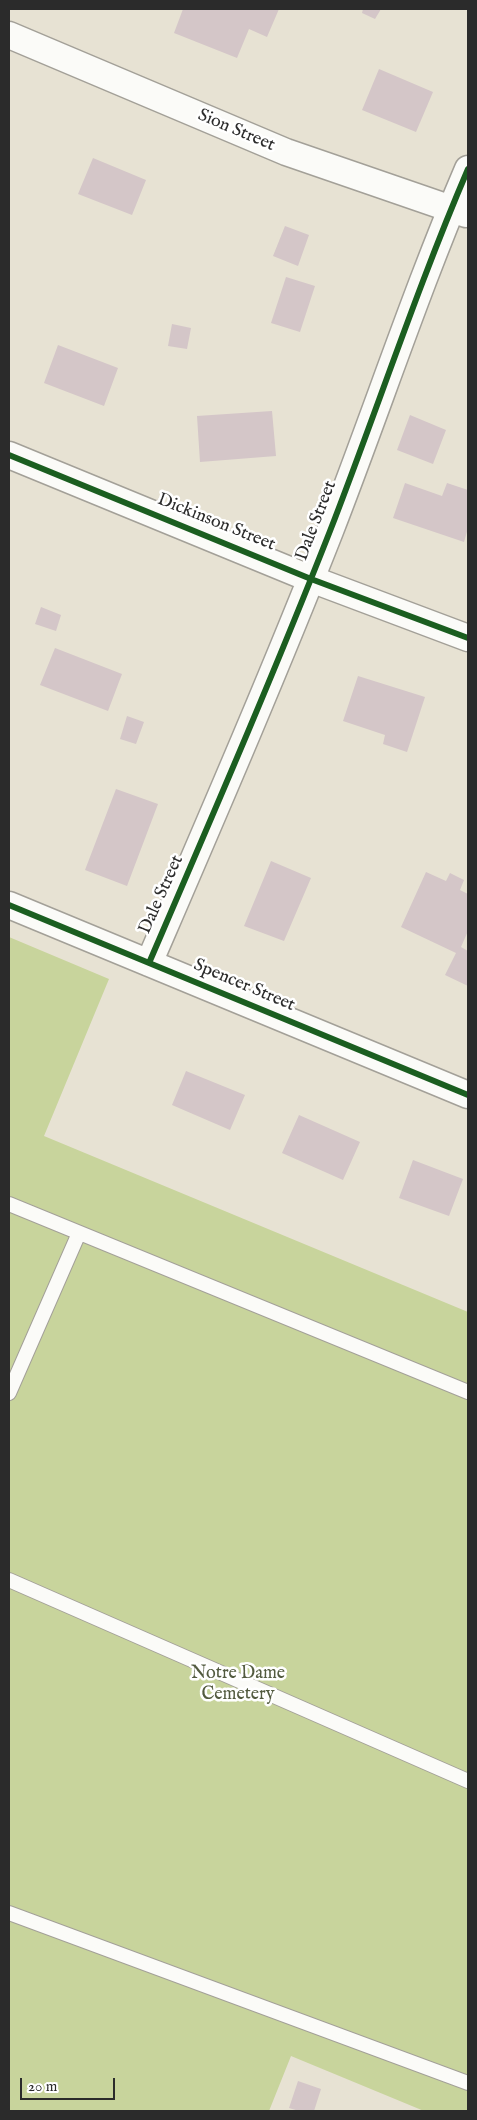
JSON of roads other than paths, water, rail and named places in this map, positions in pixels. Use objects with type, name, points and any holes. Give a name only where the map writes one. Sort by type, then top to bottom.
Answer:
[{"type":"street","name":"Sion Street","points":[[9,35],[286,152],[460,212]]},
{"type":"street","name":"Dale Street","points":[[149,962],[243,746],[460,212],[468,169]]},
{"type":"street","name":"Dickinson Street","points":[[9,455],[311,578],[468,638]]},
{"type":"street","name":"Spencer Street","points":[[9,905],[468,1095]]},
{"type":"lane","points":[[9,1204],[468,1392]]},
{"type":"lane","points":[[9,1393],[79,1233]]},
{"type":"lane","points":[[9,1580],[468,1781]]},
{"type":"lane","points":[[9,1913],[468,2083]]},
{"type":"park label","name":"Notre Dame Cemetery","points":[[238,1684]]}]
